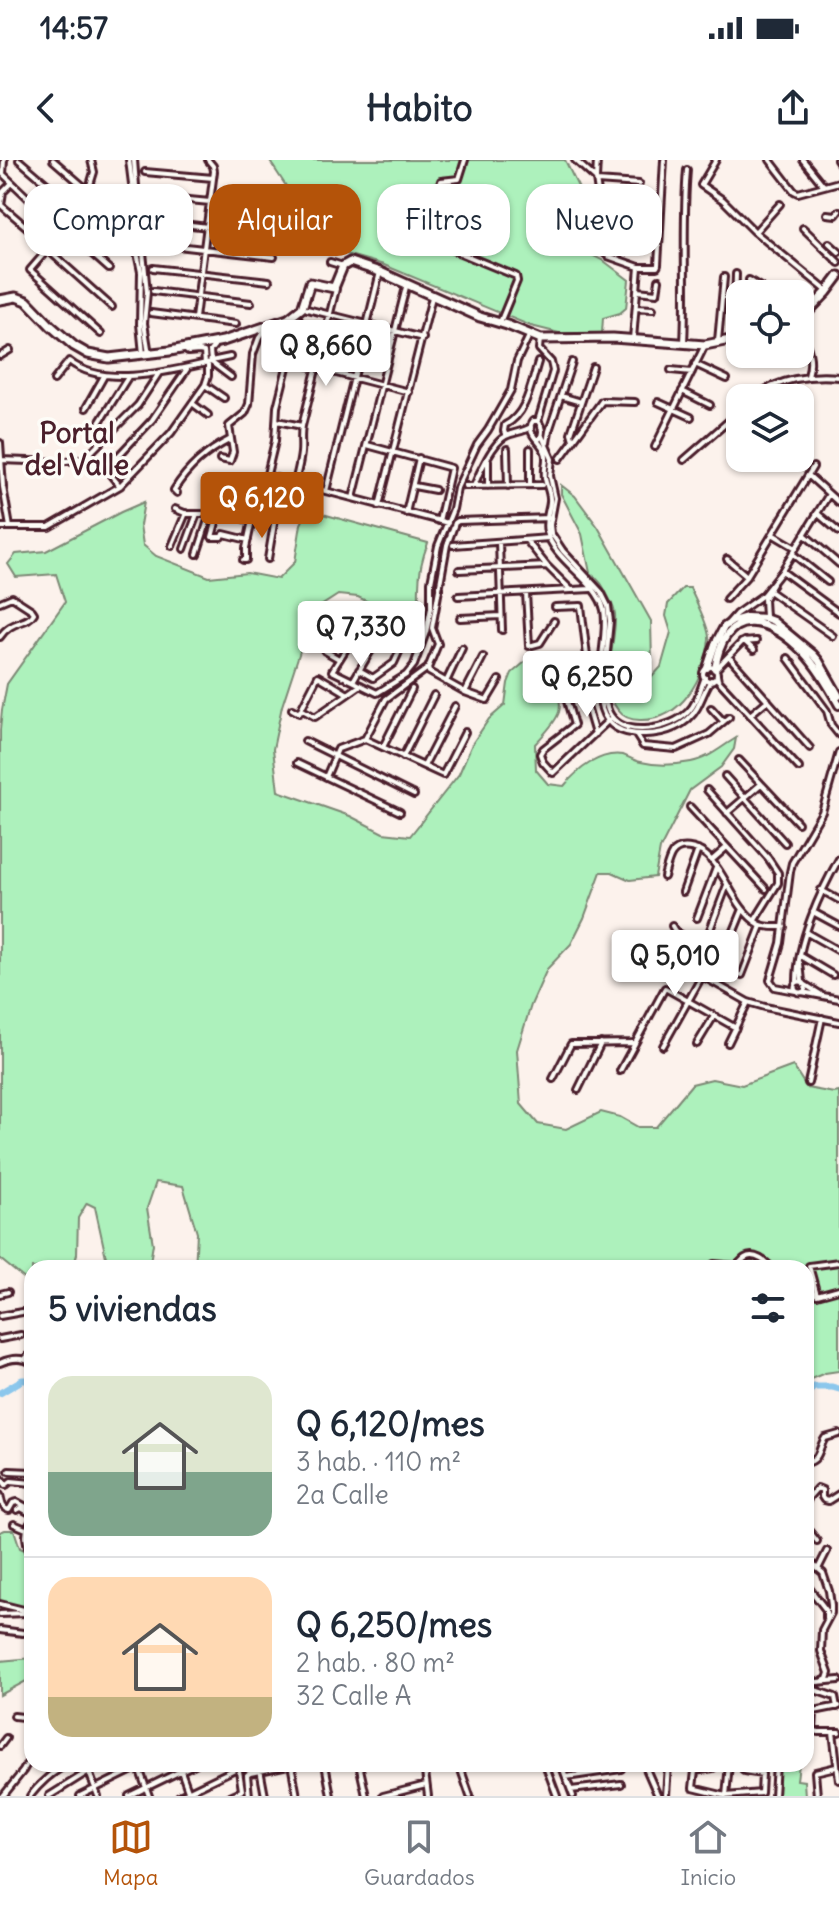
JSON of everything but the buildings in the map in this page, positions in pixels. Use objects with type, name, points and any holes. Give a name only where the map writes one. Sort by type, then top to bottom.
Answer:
[{"type":"main road","points":[[0,300],[16,297],[27,301],[74,346],[88,354],[109,358],[146,354],[223,341],[288,319],[303,306],[310,283],[332,288],[336,286],[343,266],[350,262],[540,339],[613,338],[705,345],[726,341]]},
{"type":"main road","points":[[814,304],[839,276]]},
{"type":"street","points":[[4,160],[3,174],[24,194]]},
{"type":"street","points":[[19,160],[47,184]]},
{"type":"street","points":[[53,160],[81,184]]},
{"type":"street","points":[[90,184],[94,172],[91,160]]},
{"type":"street","points":[[132,160],[134,184]]},
{"type":"street","points":[[132,160],[135,184]]},
{"type":"street","points":[[208,160],[213,166],[212,184]]},
{"type":"street","points":[[465,160],[459,179],[441,181],[424,236],[516,276],[517,281],[499,322]]},
{"type":"street","points":[[575,160],[596,180],[639,184]]},
{"type":"street","points":[[597,160],[600,207],[598,244],[608,256],[639,267],[658,265],[664,160]]},
{"type":"street","points":[[716,160],[701,185],[723,200],[755,232],[827,292]]},
{"type":"street","points":[[770,160],[794,191],[802,192],[839,182]]},
{"type":"street","points":[[803,160],[824,186]]},
{"type":"street","points":[[684,343],[687,170]]},
{"type":"street","points":[[145,172],[213,178]]},
{"type":"street","points":[[12,182],[3,192],[1,205],[24,225]]},
{"type":"street","points":[[755,232],[780,204]]},
{"type":"street","points":[[195,318],[209,210]]},
{"type":"street","points":[[827,214],[836,215],[839,211]]},
{"type":"street","points":[[193,224],[207,225]]},
{"type":"street","points":[[803,228],[839,263]]},
{"type":"street","points":[[829,243],[839,252]]},
{"type":"street","points":[[193,247],[274,257]]},
{"type":"street","points":[[41,256],[30,270],[101,334]]},
{"type":"street","points":[[55,256],[112,307]]},
{"type":"street","points":[[94,256],[109,269]]},
{"type":"street","points":[[138,256],[141,272],[140,324],[146,354]]},
{"type":"street","points":[[144,256],[147,292],[144,323],[146,354]]},
{"type":"street","points":[[330,262],[343,266]]},
{"type":"street","points":[[633,339],[639,267]]},
{"type":"street","points":[[153,268],[269,281]]},
{"type":"street","points":[[326,491],[380,272]]},
{"type":"street","points":[[736,274],[736,280]]},
{"type":"street","points":[[718,343],[724,277]]},
{"type":"street","points":[[637,291],[657,293],[659,280]]},
{"type":"street","points":[[353,498],[407,283]]},
{"type":"street","points":[[268,559],[277,506],[288,507],[295,483],[302,450],[302,426],[336,286]]},
{"type":"street","points":[[153,291],[251,303]]},
{"type":"street","points":[[379,506],[432,297]]},
{"type":"street","points":[[636,308],[653,309]]},
{"type":"street","points":[[307,309],[423,338]]},
{"type":"street","points":[[151,313],[236,324]]},
{"type":"street","points":[[197,554],[210,514],[217,505],[240,490],[261,496],[275,441],[277,407],[299,319]]},
{"type":"street","points":[[220,459],[230,461],[233,452],[229,424],[245,413],[249,404],[254,350],[271,323]]},
{"type":"street","points":[[339,659],[323,648],[344,612],[364,620],[332,671],[377,693],[406,675],[414,665],[431,608],[431,582],[438,546],[457,488],[469,460],[511,390],[517,361],[529,335]]},
{"type":"street","points":[[540,339],[539,349],[551,362],[553,371],[540,425],[552,459],[550,476],[555,498],[548,518],[550,529],[605,600],[609,613],[603,691],[610,720]]},
{"type":"street","points":[[0,527],[49,527],[120,486],[171,433],[205,385],[211,348],[223,341]]},
{"type":"street","points":[[655,447],[705,345]]},
{"type":"street","points":[[183,348],[188,352],[202,351],[209,362],[231,377]]},
{"type":"street","points":[[0,356],[10,350]]},
{"type":"street","points":[[271,356],[409,392]]},
{"type":"street","points":[[54,380],[69,361],[84,371],[104,376],[129,376],[230,357]]},
{"type":"street","points":[[507,436],[505,425],[515,421],[527,398],[538,362]]},
{"type":"street","points":[[547,445],[550,426],[572,362]]},
{"type":"street","points":[[695,364],[727,379]]},
{"type":"street","points":[[106,469],[152,420],[188,367]]},
{"type":"street","points":[[573,440],[571,433],[593,367]]},
{"type":"street","points":[[808,376],[809,368]]},
{"type":"street","points":[[671,370],[692,372]]},
{"type":"street","points":[[84,459],[138,405],[159,372]]},
{"type":"street","points":[[86,408],[104,376]]},
{"type":"street","points":[[99,423],[129,376]]},
{"type":"street","points":[[775,384],[808,376],[839,377]]},
{"type":"street","points":[[205,385],[224,398]]},
{"type":"street","points":[[682,391],[710,405]]},
{"type":"street","points":[[561,396],[581,402]]},
{"type":"street","points":[[560,459],[602,401],[635,402]]},
{"type":"street","points":[[658,402],[691,417]]},
{"type":"street","points":[[192,403],[208,415]]},
{"type":"street","points":[[276,421],[302,426]]},
{"type":"street","points":[[548,433],[533,421],[534,437],[543,448],[547,460],[545,476],[550,501],[546,527],[549,538],[594,587],[604,614],[600,702],[610,720],[621,729],[636,732],[665,732],[686,721],[695,713],[718,665],[744,641],[756,641]]},
{"type":"street","points":[[684,460],[726,423]]},
{"type":"street","points":[[540,425],[550,426]]},
{"type":"street","points":[[474,486],[498,442],[531,427]]},
{"type":"street","points":[[507,436],[539,439],[542,436]]},
{"type":"street","points":[[177,493],[174,490],[185,473],[215,447],[231,439]]},
{"type":"street","points":[[0,443],[3,505],[10,527]]},
{"type":"street","points":[[367,445],[450,467],[439,521]]},
{"type":"street","points":[[507,449],[508,486]]},
{"type":"street","points":[[530,449],[530,485]]},
{"type":"street","points":[[406,513],[419,458]]},
{"type":"street","points":[[1,460],[57,462],[84,459],[106,469],[120,486]]},
{"type":"street","points":[[488,459],[488,486]]},
{"type":"street","points":[[726,599],[747,576],[810,472]]},
{"type":"street","points":[[808,475],[839,503]]},
{"type":"street","points":[[267,476],[448,523]]},
{"type":"street","points":[[465,486],[542,485]]},
{"type":"street","points":[[413,486],[435,490]]},
{"type":"street","points":[[243,560],[246,560],[254,511],[247,508],[251,493]]},
{"type":"street","points":[[765,618],[764,599],[829,494]]},
{"type":"street","points":[[217,505],[219,512],[212,537],[224,534],[248,540]]},
{"type":"street","points":[[175,509],[186,513],[210,514]]},
{"type":"street","points":[[172,546],[186,513]]},
{"type":"street","points":[[817,513],[839,532]]},
{"type":"street","points":[[184,549],[197,514]]},
{"type":"street","points":[[232,514],[252,522]]},
{"type":"street","points":[[326,777],[338,749],[365,739],[386,699],[428,668],[438,644],[432,628],[447,545],[455,523],[548,518]]},
{"type":"street","points":[[804,534],[839,564]]},
{"type":"street","points":[[774,535],[828,582]]},
{"type":"street","points":[[453,545],[549,538]]},
{"type":"street","points":[[527,541],[571,590]]},
{"type":"street","points":[[499,542],[502,630]]},
{"type":"street","points":[[727,559],[747,576]]},
{"type":"street","points":[[459,570],[547,566]]},
{"type":"street","points":[[782,571],[839,613]]},
{"type":"street","points":[[714,675],[715,644],[724,627],[736,614],[763,595],[782,571]]},
{"type":"street","points":[[458,596],[594,587]]},
{"type":"street","points":[[769,591],[833,636]]},
{"type":"street","points":[[526,593],[529,646],[540,643],[554,621]]},
{"type":"street","points":[[0,602],[12,597],[34,613],[31,619],[9,626],[0,637]]},
{"type":"street","points":[[555,607],[582,607],[594,687]]},
{"type":"street","points":[[460,618],[501,616]]},
{"type":"street","points":[[724,627],[747,617],[773,621],[813,654],[839,696]]},
{"type":"street","points":[[714,675],[721,645],[728,633],[745,623],[766,624],[804,653],[839,705]]},
{"type":"street","points":[[353,681],[359,670],[383,630],[404,636],[394,663],[373,678],[359,670]]},
{"type":"street","points":[[744,641],[754,650]]},
{"type":"street","points":[[446,682],[462,648]]},
{"type":"street","points":[[465,692],[483,657]]},
{"type":"street","points":[[788,658],[827,711],[839,735]]},
{"type":"street","points":[[731,659],[810,748]]},
{"type":"street","points":[[595,734],[574,663],[557,667],[574,725],[540,754],[553,773],[595,734],[610,720]]},
{"type":"street","points":[[428,668],[429,672],[446,682],[487,700],[499,680]]},
{"type":"street","points":[[591,672],[600,671]]},
{"type":"street","points":[[636,732],[663,727],[682,717],[696,701],[704,672],[714,675],[799,768]]},
{"type":"street","points":[[705,677],[714,675]]},
{"type":"street","points":[[292,709],[299,713],[318,676],[348,694]]},
{"type":"street","points":[[301,709],[315,717],[361,685]]},
{"type":"street","points":[[383,747],[412,689]]},
{"type":"street","points":[[403,757],[434,695]]},
{"type":"street","points":[[750,715],[768,700]]},
{"type":"street","points":[[424,766],[455,706]]},
{"type":"street","points":[[711,708],[723,722]]},
{"type":"street","points":[[636,732],[641,745],[675,750],[709,734],[729,717]]},
{"type":"street","points":[[365,739],[443,775],[465,732]]},
{"type":"street","points":[[305,741],[414,795]]},
{"type":"street","points":[[839,752],[822,812],[792,863],[781,943],[770,975],[775,987],[839,999]]},
{"type":"street","points":[[739,760],[798,823]]},
{"type":"street","points":[[297,763],[400,812]]},
{"type":"street","points":[[725,776],[785,843]]},
{"type":"street","points":[[727,813],[761,784]]},
{"type":"street","points":[[707,790],[776,867],[778,883],[755,920]]},
{"type":"street","points":[[690,807],[766,889]]},
{"type":"street","points":[[711,861],[727,847]]},
{"type":"street","points":[[664,877],[675,851],[684,848],[698,850],[711,861],[743,909],[761,926],[784,927]]},
{"type":"street","points":[[683,892],[698,850]]},
{"type":"street","points":[[799,991],[805,988],[800,982],[800,959],[813,912],[821,890],[836,870],[839,859]]},
{"type":"street","points":[[697,918],[716,868]]},
{"type":"street","points":[[708,935],[727,885]]},
{"type":"street","points":[[821,890],[839,900]]},
{"type":"street","points":[[723,958],[743,909]]},
{"type":"street","points":[[813,912],[839,926]]},
{"type":"street","points":[[663,1046],[711,960],[711,955],[701,946],[675,931],[672,926]]},
{"type":"street","points":[[742,975],[761,926]]},
{"type":"street","points":[[807,933],[839,951]]},
{"type":"street","points":[[800,959],[833,975]]},
{"type":"street","points":[[702,976],[748,1002],[839,1022]]},
{"type":"street","points":[[781,989],[800,982]]},
{"type":"street","points":[[799,991],[794,985],[800,982]]},
{"type":"street","points":[[800,982],[822,995]]},
{"type":"street","points":[[620,1071],[665,988],[736,1028]]},
{"type":"street","points":[[728,1043],[748,1002]]},
{"type":"street","points":[[697,1044],[714,1016]]},
{"type":"street","points":[[808,1083],[822,1018]]},
{"type":"street","points":[[578,1090],[601,1043]]},
{"type":"street","points":[[553,1079],[571,1044],[634,1043]]},
{"type":"street","points":[[742,1260],[752,1256],[762,1260]]},
{"type":"street","points":[[814,1265],[839,1262]]},
{"type":"street","points":[[814,1284],[817,1295]]},
{"type":"street","points":[[814,1294],[839,1289]]},
{"type":"street","points":[[0,1294],[8,1292]]},
{"type":"street","points":[[0,1316],[22,1312]]},
{"type":"street","points":[[0,1339],[21,1335]]},
{"type":"street","points":[[0,1363],[24,1359]]},
{"type":"street","points":[[814,1459],[820,1454],[825,1438],[839,1434]]},
{"type":"street","points":[[11,1481],[11,1472],[24,1472]]},
{"type":"street","points":[[0,1477],[6,1485],[11,1481],[24,1482]]},
{"type":"street","points":[[814,1491],[817,1488],[822,1490],[822,1497],[828,1501],[839,1494]]},
{"type":"street","points":[[0,1495],[6,1509],[9,1510],[17,1502],[24,1507]]},
{"type":"street","points":[[17,1510],[24,1509]]},
{"type":"street","points":[[14,1524],[24,1528]]},
{"type":"street","points":[[814,1537],[817,1541]]},
{"type":"street","points":[[818,1569],[827,1551]]},
{"type":"street","points":[[814,1566],[823,1573],[831,1605],[831,1613],[822,1630],[821,1651],[829,1672],[823,1681]]},
{"type":"street","points":[[814,1594],[826,1610],[826,1620]]},
{"type":"street","points":[[0,1604],[24,1610]]},
{"type":"street","points":[[0,1614],[24,1612]]},
{"type":"street","points":[[0,1630],[23,1633]]},
{"type":"street","points":[[829,1672],[839,1668]]},
{"type":"street","points":[[814,1682],[839,1680]]},
{"type":"street","points":[[814,1689],[835,1697],[838,1706],[814,1711]]},
{"type":"street","points":[[14,1716],[24,1717]]},
{"type":"street","points":[[814,1731],[836,1732],[839,1780]]},
{"type":"street","points":[[0,1746],[6,1738]]},
{"type":"street","points":[[817,1796],[815,1772],[836,1767]]},
{"type":"street","points":[[3,1796],[24,1769]]},
{"type":"street","points":[[30,1796],[55,1772]]},
{"type":"street","points":[[49,1796],[87,1772]]},
{"type":"street","points":[[89,1772],[98,1796]]},
{"type":"street","points":[[80,1796],[130,1772]]},
{"type":"street","points":[[139,1772],[149,1796]]},
{"type":"street","points":[[129,1796],[179,1772]]},
{"type":"street","points":[[181,1772],[190,1794]]},
{"type":"street","points":[[179,1796],[190,1794],[228,1772]]},
{"type":"street","points":[[240,1772],[249,1796]]},
{"type":"street","points":[[245,1790],[247,1775],[256,1772]]},
{"type":"street","points":[[259,1772],[265,1796]]},
{"type":"street","points":[[293,1772],[297,1796]]},
{"type":"street","points":[[326,1772],[331,1796]]},
{"type":"street","points":[[362,1772],[366,1796]]},
{"type":"street","points":[[425,1772],[428,1796]]},
{"type":"street","points":[[462,1772],[470,1796]]},
{"type":"street","points":[[548,1772],[556,1796]]},
{"type":"street","points":[[564,1772],[572,1793],[621,1784]]},
{"type":"street","points":[[566,1777],[600,1772]]},
{"type":"street","points":[[648,1772],[658,1796]]},
{"type":"street","points":[[666,1796],[668,1772]]},
{"type":"street","points":[[695,1772],[693,1788],[726,1796],[761,1793],[762,1774],[750,1772]]},
{"type":"street","points":[[726,1796],[728,1772]]},
{"type":"street","points":[[774,1796],[776,1772]]},
{"type":"street","points":[[383,1796],[426,1785]]},
{"type":"street","points":[[230,1796],[245,1790]]},
{"type":"green space","points":[[269,160],[565,160],[577,184],[526,184],[526,256],[594,256],[604,261],[629,280],[626,308],[603,318],[602,333],[559,333],[531,326],[384,265],[353,256],[361,256],[361,184],[285,184]]},
{"type":"green space","points":[[561,485],[575,496],[598,527],[651,621],[652,663],[649,674],[652,677],[661,667],[671,632],[666,616],[668,604],[683,588],[690,588],[707,628],[707,653],[689,694],[668,713],[640,720],[628,718],[622,715],[612,700],[609,676],[615,611],[603,586],[590,573],[582,534],[561,494]]},
{"type":"green space","points":[[144,502],[140,525],[143,545],[156,556],[209,577],[247,573],[278,579],[295,562],[301,524],[308,510],[428,543],[420,570],[416,625],[358,597],[338,595],[318,608],[282,706],[273,749],[278,791],[350,816],[383,833],[410,836],[459,774],[472,744],[489,719],[505,705],[512,673],[525,662],[540,658],[558,691],[559,712],[535,744],[536,770],[548,784],[564,786],[582,768],[606,756],[623,755],[653,764],[685,763],[703,758],[736,738],[734,749],[721,767],[690,790],[660,849],[655,877],[630,880],[612,872],[601,872],[571,944],[547,969],[531,1005],[517,1050],[521,1104],[538,1124],[566,1129],[601,1112],[620,1117],[638,1127],[656,1127],[692,1084],[712,1079],[742,1085],[793,1066],[807,1088],[839,1092],[839,1371],[814,1378],[814,1260],[195,1260],[197,1233],[183,1186],[156,1182],[147,1208],[153,1244],[150,1260],[110,1260],[106,1257],[95,1207],[87,1203],[78,1218],[75,1260],[24,1260],[24,1278],[0,1259],[0,730],[7,684],[65,602],[56,574],[16,577],[8,564],[16,554],[46,551]]},
{"type":"green space","points":[[14,1530],[20,1548],[24,1550],[24,1616],[0,1609],[0,1532]]},
{"type":"green space","points":[[24,1659],[24,1682],[0,1695],[0,1661]]},
{"type":"green space","points":[[774,1772],[798,1772],[797,1780],[804,1781],[805,1796],[772,1796]]},
{"type":"waterway","points":[[0,1393],[24,1380]]},
{"type":"waterway","points":[[814,1387],[839,1389]]},
{"type":"district","name":"Portal del Valle","points":[[77,449]]}]
